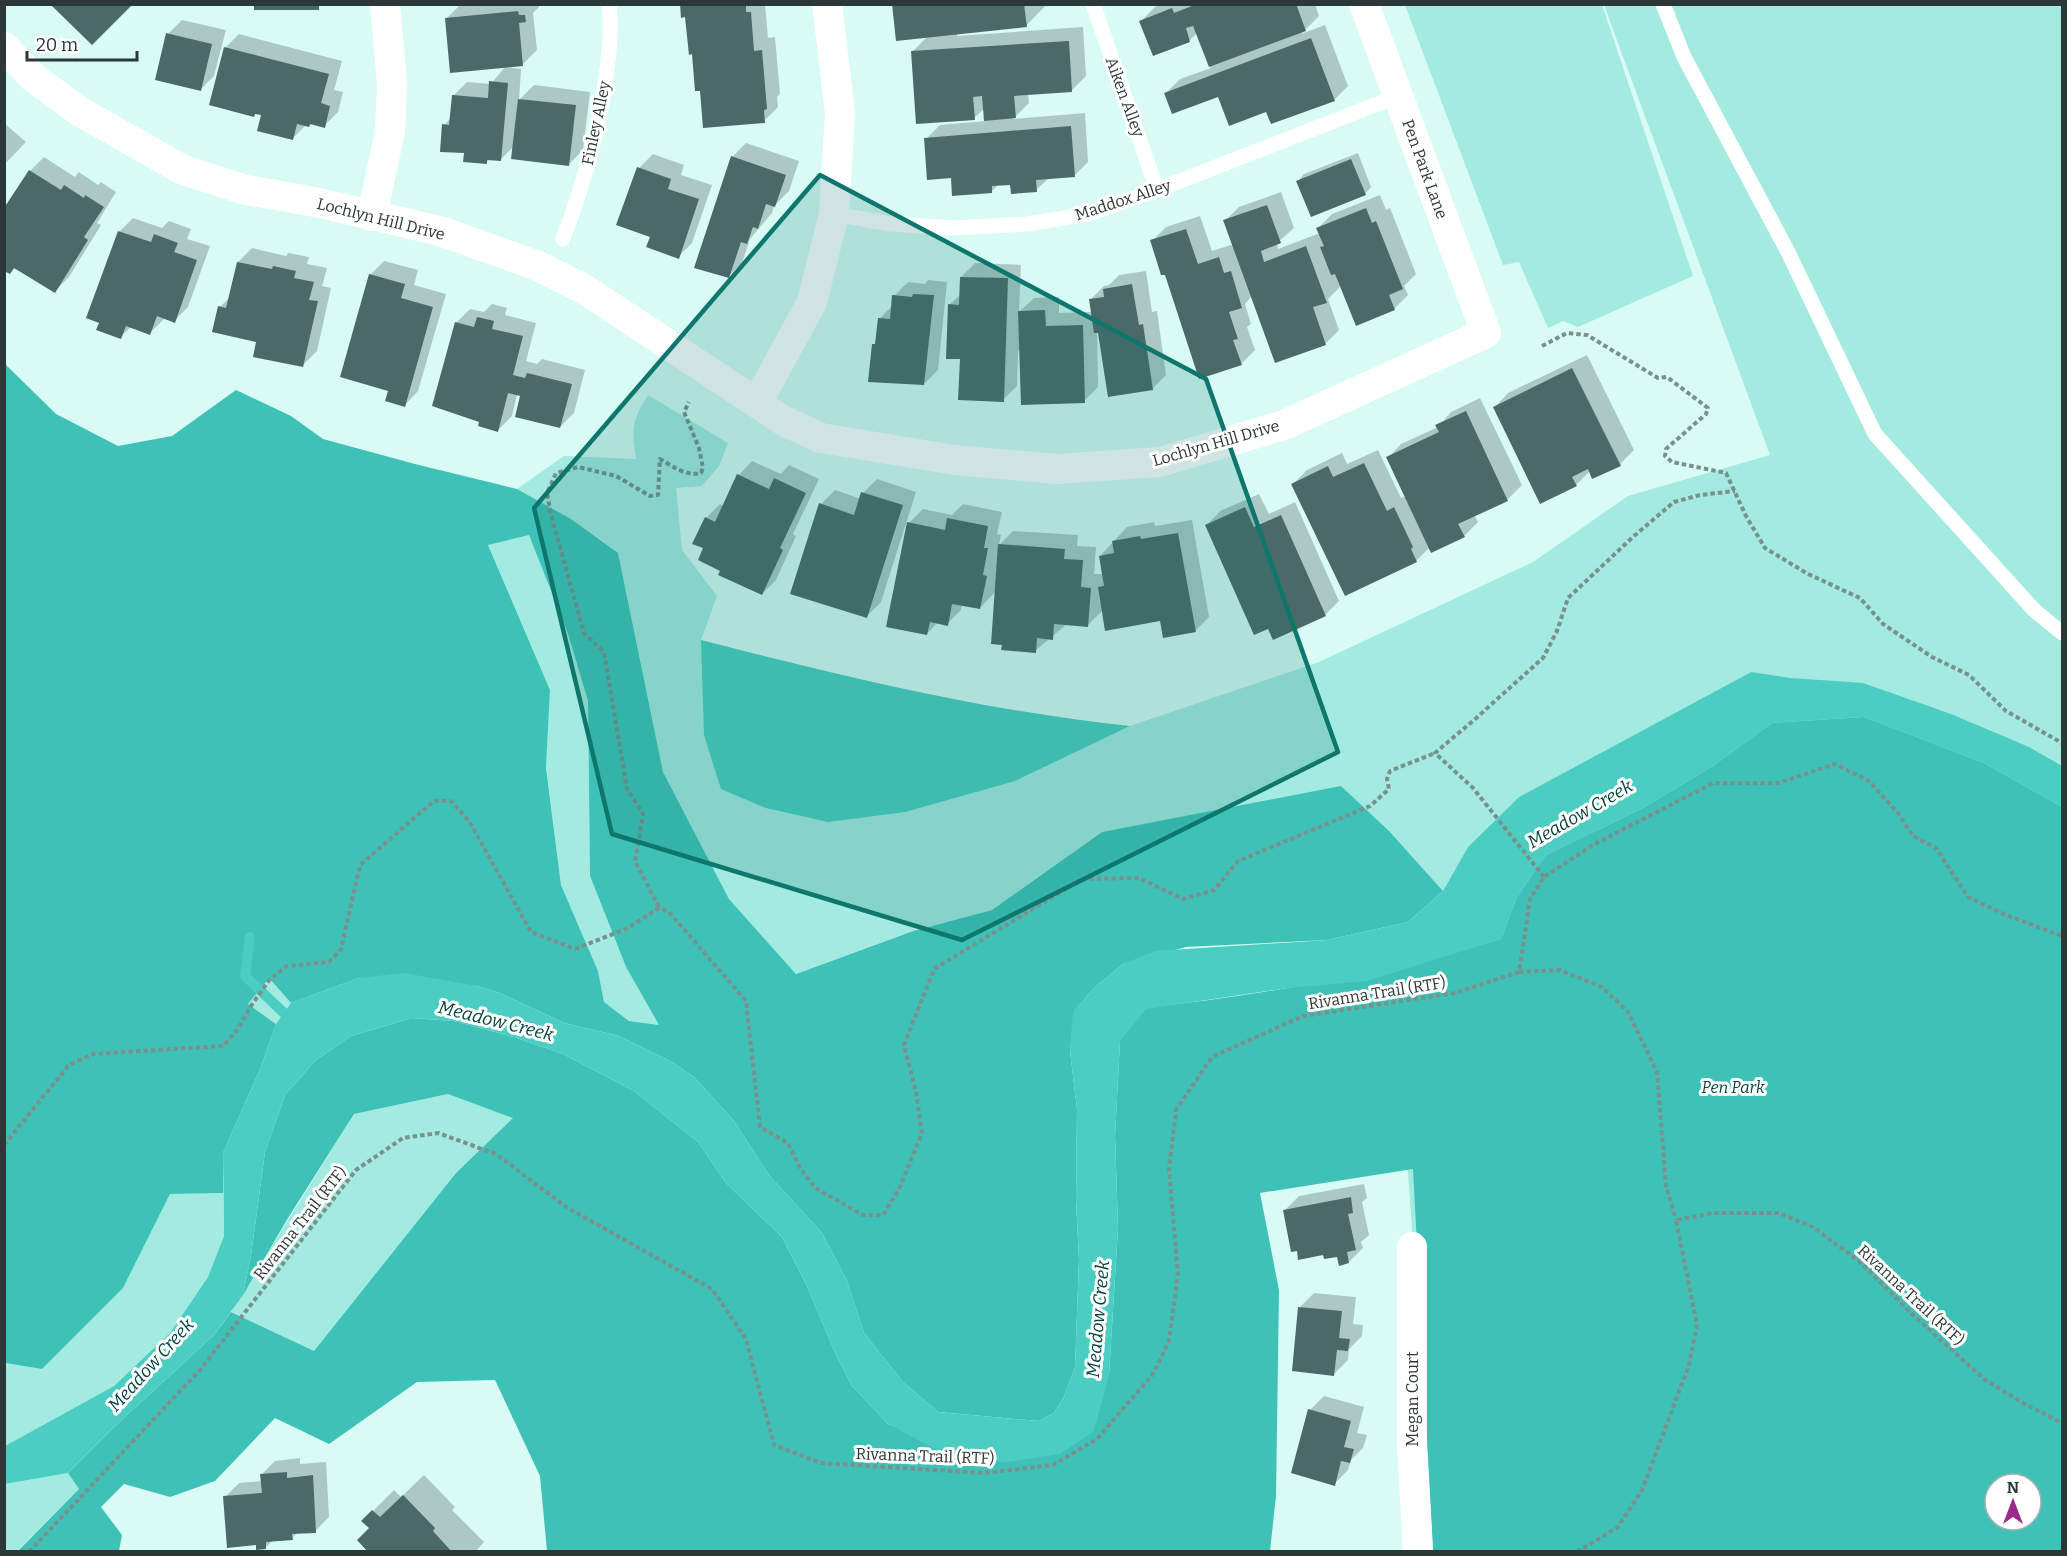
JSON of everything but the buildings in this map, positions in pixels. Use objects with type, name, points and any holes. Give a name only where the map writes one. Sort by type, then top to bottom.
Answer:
[{"type":"street","points":[[372,216],[390,130],[392,84],[385,4]]},
{"type":"street","points":[[757,404],[812,302],[834,214],[840,113],[827,4]]},
{"type":"street","name":"Pen Park Lane","points":[[1364,4],[1486,333]]},
{"type":"street","name":"Lochlyn Hill Drive","points":[[4,47],[34,78],[79,111],[183,170],[246,190],[309,201],[440,231],[538,266],[584,289],[784,421],[821,438],[955,460],[1057,469],[1160,462],[1284,425],[1486,333]]},
{"type":"street","name":"Megan Court","points":[[1412,1247],[1412,1447],[1418,1551]]},
{"type":"lane","name":"Finley Alley","points":[[563,239],[584,183],[603,105],[612,26],[609,4]]},
{"type":"lane","name":"Aiken Alley","points":[[1093,4],[1157,190]]},
{"type":"lane","points":[[1663,4],[1684,57],[1788,252],[1875,434],[2034,610],[2062,633]]},
{"type":"lane","name":"Maddox Alley","points":[[834,214],[891,224],[952,228],[1027,224],[1089,214],[1157,190],[1398,96]]},
{"type":"path","points":[[1542,346],[1567,333],[1587,335],[1658,378],[1667,377],[1677,383],[1708,408],[1706,414],[1666,449],[1665,456],[1672,462],[1726,474],[1746,516],[1765,548],[1808,574],[1860,598],[1883,624],[1932,657],[1969,675],[2006,711],[2062,743]]},
{"type":"path","points":[[688,402],[684,412],[699,447],[703,468],[700,473],[694,475],[660,459],[658,495],[650,496],[615,476],[578,467],[556,474],[547,493],[551,515],[584,633],[604,652],[627,789],[643,814],[635,861],[659,908],[669,912],[746,1001],[760,1127],[788,1143],[800,1168],[815,1188],[863,1215],[883,1215],[899,1189],[922,1133],[916,1092],[904,1045],[934,969],[1082,879],[1139,878],[1183,899],[1214,890],[1238,861],[1370,806],[1389,789],[1387,779],[1390,771],[1435,753],[1543,658],[1557,631],[1568,598],[1634,536],[1674,502],[1700,495],[1735,491]]},
{"type":"path","points":[[1435,753],[1473,788],[1544,878]]},
{"type":"path","points":[[1519,972],[1530,899],[1544,878],[1593,845],[1713,783],[1779,783],[1835,764],[1869,781],[1898,813],[1913,836],[1936,848],[1968,897],[2006,915],[2062,936]]},
{"type":"path","points":[[4,1145],[69,1065],[93,1054],[222,1046],[237,1030],[270,980],[287,966],[328,962],[341,949],[360,865],[434,801],[451,801],[469,821],[531,932],[575,949],[628,928],[659,908]]},
{"type":"path","name":"Rivanna Trail (RTF)","points":[[28,1551],[200,1370],[356,1170],[403,1138],[438,1133],[496,1154],[566,1207],[712,1289],[746,1339],[774,1445],[821,1462],[984,1473],[1053,1465],[1097,1439],[1153,1374],[1169,1341],[1178,1274],[1169,1170],[1176,1110],[1212,1057],[1303,1016],[1455,993],[1519,972],[1560,970],[1602,987],[1628,1012],[1657,1072],[1666,1186],[1676,1220],[1713,1213],[1779,1213],[1813,1227],[1860,1262],[1913,1315],[1984,1379],[2062,1423]]},
{"type":"path","points":[[1577,1551],[1618,1527],[1642,1490],[1689,1365],[1697,1325],[1676,1220]]},
{"type":"highlighted area","points":[[820,175],[1206,379],[1338,752],[962,940],[612,834],[534,508]]},
{"type":"green space","points":[[1405,5],[1602,5],[1693,276],[1578,327],[1563,321],[1548,328],[1519,262],[1503,265]]},
{"type":"green space","name":"Pen Park","points":[[1604,5],[2062,5],[2062,1551],[1434,1551],[1392,938],[1791,678],[1751,672],[1519,797],[1468,847],[1443,891],[1390,832],[1211,812],[1102,832],[992,910],[912,931],[796,974],[729,899],[663,772],[618,553],[571,519],[517,489],[564,456],[636,459],[634,426],[638,412],[648,395],[728,443],[719,466],[702,486],[676,488],[682,550],[717,596],[701,640],[1015,781],[1130,726],[1319,662],[1533,562],[1628,496],[1770,455]]},
{"type":"green space","points":[[4,363],[56,414],[118,446],[172,436],[236,390],[291,416],[323,439],[517,489],[571,519],[618,553],[663,772],[729,899],[796,974],[913,931],[992,910],[1102,832],[1341,786],[1390,832],[1443,891],[1408,922],[1327,940],[1186,947],[1123,964],[1095,987],[1074,1011],[1070,1051],[1077,1109],[1076,1200],[1079,1260],[1075,1367],[1064,1397],[1054,1413],[1039,1421],[938,1412],[903,1382],[864,1333],[847,1281],[822,1233],[769,1175],[734,1121],[694,1077],[672,1062],[619,1036],[564,1023],[500,993],[477,986],[359,978],[291,1003],[269,978],[248,1004],[276,1024],[261,1067],[223,1153],[223,1193],[170,1194],[123,1288],[42,1369],[5,1363]],"holes":[[[529,535],[568,634],[588,701],[590,876],[626,967],[659,1025],[629,1021],[604,1002],[598,971],[561,885],[546,768],[550,690],[488,545]]]},
{"type":"green space","points":[[529,534],[568,634],[588,701],[590,876],[626,967],[659,1025],[629,1021],[604,1002],[598,971],[561,885],[546,768],[550,690],[488,545]]},
{"type":"green space","points":[[1864,717],[1984,763],[2062,807],[2062,1551],[1433,1551],[1413,1169],[1260,1193],[1279,1290],[1276,1496],[1270,1551],[547,1551],[540,1476],[495,1380],[417,1382],[329,1444],[275,1418],[215,1481],[170,1497],[124,1484],[101,1507],[122,1535],[119,1551],[17,1552],[79,1489],[68,1473],[214,1335],[231,1312],[314,1351],[456,1173],[513,1118],[448,1094],[354,1114],[288,1218],[243,1295],[251,1255],[265,1152],[285,1095],[316,1060],[351,1036],[412,1018],[454,1021],[514,1037],[563,1054],[634,1091],[698,1142],[726,1183],[782,1237],[852,1386],[888,1424],[1007,1462],[1109,1375],[1118,1228],[1115,1136],[1120,1040],[1146,1008],[1235,996],[1369,973],[1501,939],[1517,897],[1546,855],[1643,808],[1713,766],[1772,723]]},
{"type":"green space","points":[[269,978],[291,1003],[276,1024],[248,1004]]},
{"type":"green space","points":[[448,1094],[514,1118],[456,1173],[314,1351],[231,1312],[354,1114]]},
{"type":"green space","points":[[223,1193],[224,1236],[208,1277],[170,1333],[114,1386],[5,1446],[4,1363],[42,1369],[123,1288],[170,1194]]},
{"type":"green space","points":[[68,1473],[79,1489],[17,1551],[5,1552],[5,1484]]},
{"type":"water","points":[[701,640],[807,667],[968,702],[1130,726],[1015,781],[905,812],[828,822],[766,808],[721,789],[704,735]]},
{"type":"water","name":"Meadow Creek","points":[[1751,672],[1791,678],[1863,683],[1951,714],[2029,747],[2062,766],[2062,807],[1984,763],[1864,717],[1772,723],[1713,766],[1643,808],[1546,855],[1517,897],[1501,939],[1367,981],[1288,988],[1146,1009],[1120,1041],[1115,1136],[1118,1228],[1109,1375],[1094,1431],[1060,1454],[1007,1462],[952,1458],[888,1424],[852,1386],[782,1237],[726,1183],[698,1142],[634,1091],[563,1054],[514,1037],[454,1021],[412,1018],[351,1036],[316,1060],[285,1095],[265,1152],[251,1255],[243,1295],[214,1335],[68,1473],[5,1484],[5,1446],[114,1386],[170,1333],[208,1277],[224,1236],[223,1153],[261,1067],[276,1024],[291,1003],[359,978],[404,973],[477,986],[500,993],[564,1023],[619,1036],[672,1062],[694,1077],[734,1121],[769,1175],[822,1233],[847,1281],[864,1333],[903,1382],[938,1412],[1039,1421],[1054,1413],[1064,1397],[1075,1367],[1079,1260],[1076,1200],[1077,1109],[1070,1051],[1073,1012],[1095,987],[1123,964],[1155,951],[1327,940],[1408,922],[1443,891],[1468,847],[1519,797]]},
{"type":"waterway","points":[[250,937],[245,976],[284,1013]]}]
